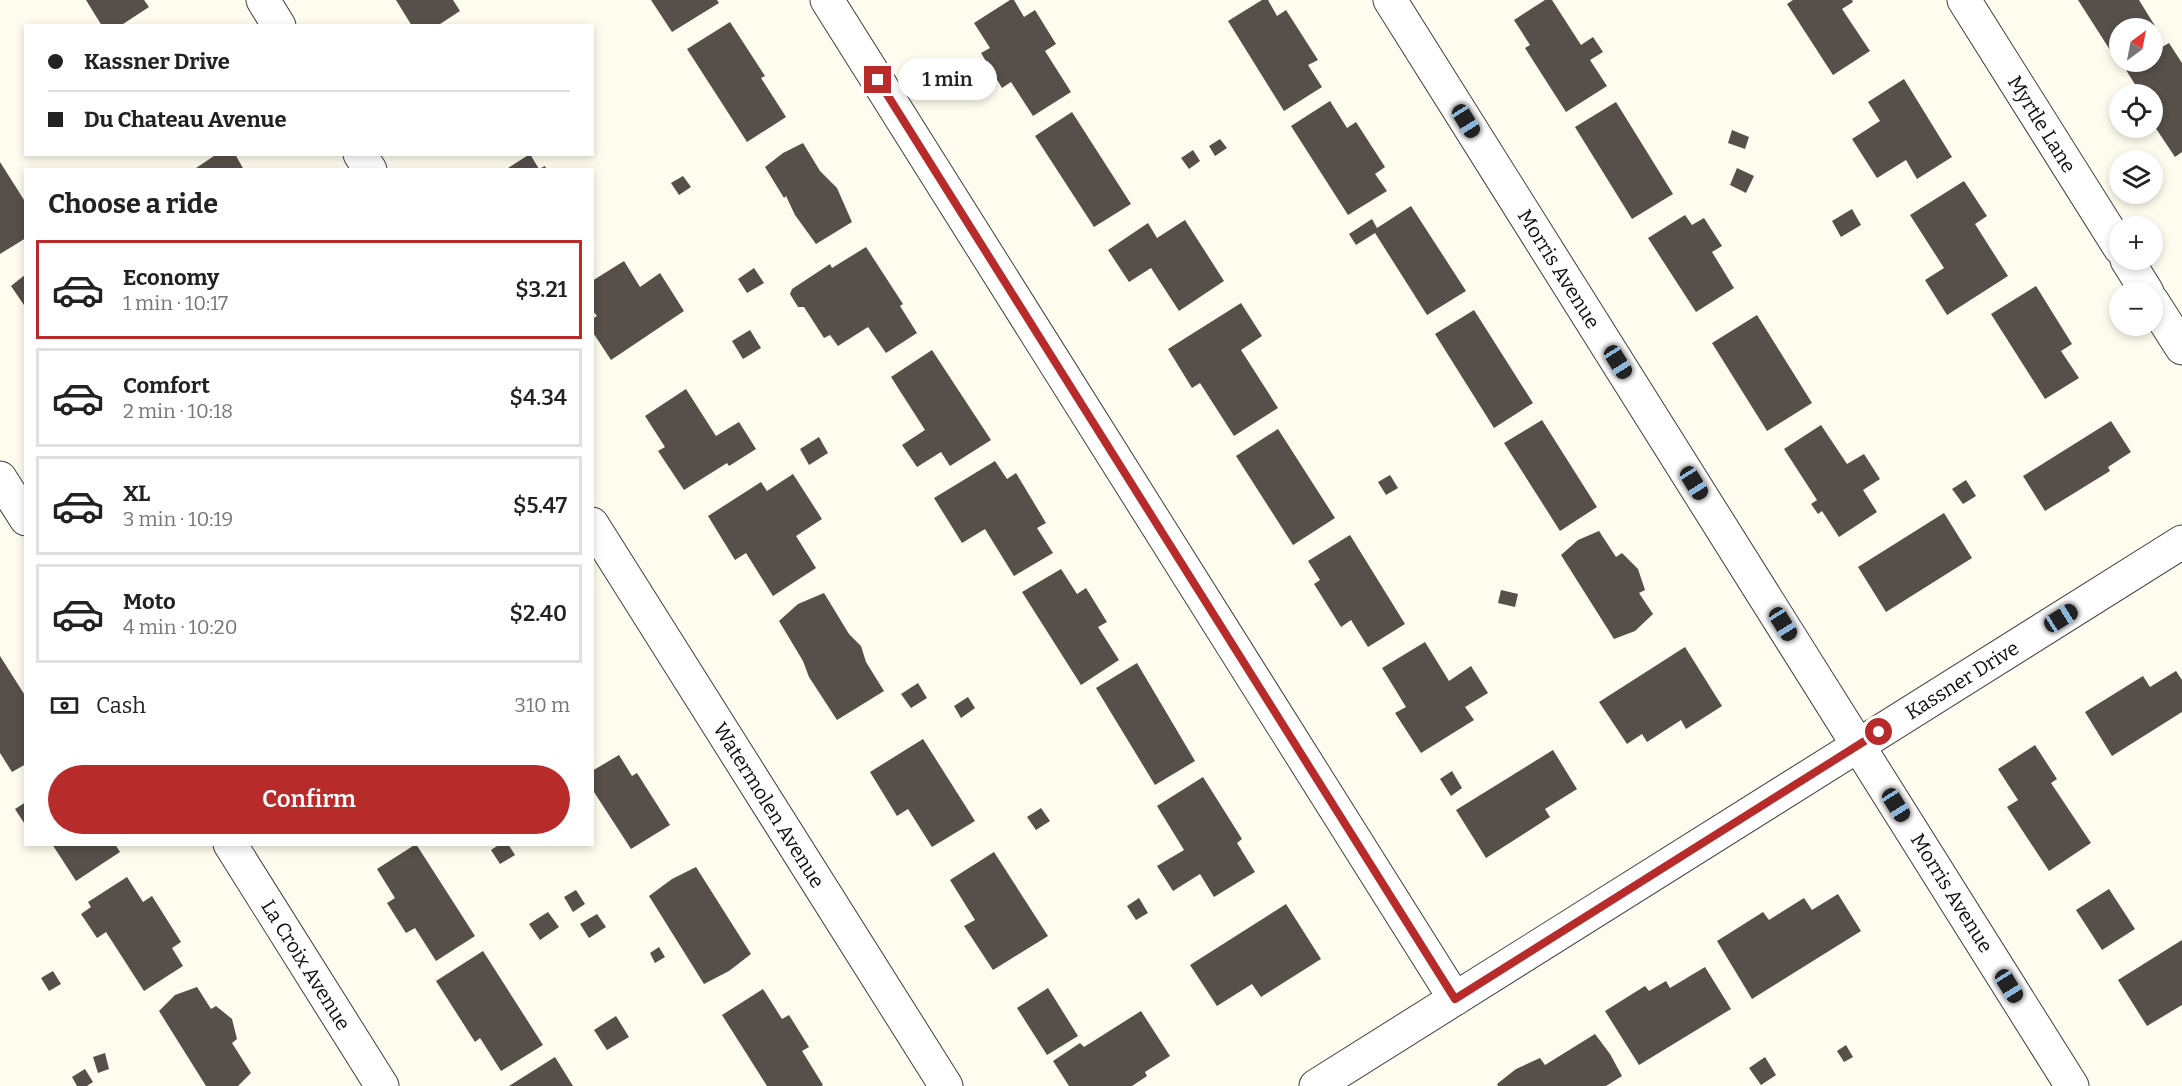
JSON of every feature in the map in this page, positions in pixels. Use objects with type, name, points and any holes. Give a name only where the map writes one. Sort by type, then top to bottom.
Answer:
[{"type":"street","points":[[263,0],[278,24]]},
{"type":"street","points":[[827,0],[1455,999]]},
{"type":"street","name":"Morris Avenue","points":[[1390,0],[2072,1086]]},
{"type":"street","name":"Myrtle Lane","points":[[1964,0],[2109,231]]},
{"type":"street","points":[[2163,318],[2182,348]]},
{"type":"street","points":[[0,478],[24,516]]},
{"type":"street","name":"Watermolen Avenue","points":[[594,527],[946,1086]]},
{"type":"street","name":"Kassner Drive","points":[[1316,1086],[2182,542]]},
{"type":"street","name":"La Croix Avenue","points":[[231,846],[382,1086]]},
{"type":"building","points":[[86,0],[144,0],[149,7],[123,24],[101,24]]},
{"type":"building","points":[[396,0],[453,0],[460,11],[440,24],[411,24]]},
{"type":"building","points":[[651,0],[717,0],[719,3],[672,32]]},
{"type":"building","points":[[1010,0],[1014,0],[1024,17],[1035,10],[1056,44],[1045,51],[1071,92],[1033,116],[1011,82],[1002,88],[981,53],[990,48],[974,23]]},
{"type":"building","points":[[1262,0],[1268,0],[1277,16],[1286,10],[1318,60],[1308,65],[1322,87],[1284,111],[1228,21]]},
{"type":"building","points":[[1545,0],[1552,0],[1581,45],[1593,37],[1603,52],[1590,60],[1607,86],[1566,112],[1525,48],[1530,45],[1514,20]]},
{"type":"building","points":[[1793,0],[1852,0],[1853,2],[1842,9],[1870,51],[1833,75],[1787,4]]},
{"type":"building","points":[[2078,0],[2139,0],[2150,18],[2109,18],[2109,48]]},
{"type":"building","points":[[730,22],[765,76],[761,78],[786,117],[747,142],[687,49]]},
{"type":"building","points":[[2169,43],[2182,63],[2182,152],[2175,157],[2162,138],[2163,84],[2135,84],[2127,72],[2163,72],[2163,47]]},
{"type":"building","points":[[1904,79],[1952,157],[1917,179],[1906,160],[1877,178],[1852,139],[1880,121],[1868,102]]},
{"type":"building","points":[[1330,101],[1347,128],[1356,122],[1385,167],[1375,174],[1387,191],[1348,215],[1291,126]]},
{"type":"building","points":[[1616,102],[1673,194],[1632,219],[1575,127]]},
{"type":"building","points":[[1072,112],[1131,204],[1094,227],[1035,136]]},
{"type":"building","points":[[1732,130],[1749,137],[1745,149],[1728,143]]},
{"type":"building","points":[[1220,139],[1227,148],[1215,156],[1209,146]]},
{"type":"building","points":[[803,143],[820,171],[837,188],[852,222],[816,244],[765,167],[783,153]]},
{"type":"building","points":[[1193,150],[1200,161],[1189,169],[1181,158]]},
{"type":"building","points":[[214,156],[236,156],[243,168],[196,168]]},
{"type":"building","points":[[527,156],[531,156],[538,168],[508,168]]},
{"type":"building","points":[[0,162],[24,200],[24,239],[0,254]]},
{"type":"building","points":[[1737,168],[1754,176],[1746,193],[1730,185]]},
{"type":"building","points":[[683,176],[691,187],[679,195],[671,183]]},
{"type":"building","points":[[1964,181],[1987,216],[1975,224],[2008,276],[1947,315],[1925,280],[1944,268],[1910,215]]},
{"type":"building","points":[[1411,206],[1466,291],[1427,315],[1375,233],[1356,245],[1349,234],[1372,219],[1377,228]]},
{"type":"building","points":[[1852,209],[1861,225],[1841,237],[1832,221]]},
{"type":"building","points":[[1685,215],[1692,225],[1704,218],[1722,246],[1712,252],[1734,288],[1696,312],[1648,238]]},
{"type":"building","points":[[1185,220],[1224,281],[1179,311],[1151,268],[1129,282],[1108,250],[1148,223],[1157,238]]},
{"type":"building","points":[[866,247],[903,304],[900,306],[917,333],[886,353],[868,327],[838,346],[830,335],[824,338],[804,307],[798,307],[790,294],[792,289],[830,264],[832,268]]},
{"type":"building","points":[[624,261],[640,287],[660,273],[684,311],[611,360],[594,334],[594,318],[597,316],[594,312],[594,280]]},
{"type":"building","points":[[754,268],[764,283],[747,293],[738,279]]},
{"type":"building","points":[[24,276],[24,305],[11,286]]},
{"type":"building","points":[[2036,286],[2072,344],[2061,351],[2079,378],[2045,399],[1991,314]]},
{"type":"building","points":[[1241,303],[1262,336],[1241,350],[1278,408],[1234,436],[1200,383],[1192,388],[1168,349]]},
{"type":"building","points":[[1474,310],[1533,403],[1494,428],[1435,334]]},
{"type":"building","points":[[1757,315],[1812,403],[1767,431],[1712,343]]},
{"type":"building","points":[[750,330],[761,348],[743,359],[732,341]]},
{"type":"building","points":[[932,350],[991,440],[950,466],[941,452],[917,467],[902,445],[925,430],[891,377]]},
{"type":"building","points":[[686,389],[716,436],[739,422],[756,449],[729,466],[727,463],[684,490],[658,451],[665,447],[645,416]]},
{"type":"building","points":[[1542,420],[1597,507],[1560,531],[1504,443]]},
{"type":"building","points":[[2111,421],[2131,452],[2108,467],[2110,471],[2045,511],[2023,476]]},
{"type":"building","points":[[1821,425],[1847,464],[1864,454],[1880,479],[1863,490],[1877,512],[1839,537],[1822,511],[1818,514],[1811,504],[1817,500],[1784,449]]},
{"type":"building","points":[[1278,429],[1335,518],[1293,545],[1236,456]]},
{"type":"building","points":[[819,437],[828,453],[809,465],[800,449]]},
{"type":"building","points":[[995,461],[1007,479],[1016,473],[1046,523],[1037,528],[1053,553],[1014,576],[985,529],[962,543],[934,498]]},
{"type":"building","points":[[793,474],[822,519],[796,536],[816,568],[773,596],[746,553],[735,560],[708,516],[761,482],[767,491]]},
{"type":"building","points":[[1390,475],[1398,488],[1386,495],[1378,482]]},
{"type":"building","points":[[1966,480],[1976,496],[1963,504],[1952,489]]},
{"type":"building","points":[[1944,513],[1972,558],[1886,612],[1858,567]]},
{"type":"building","points":[[1599,531],[1616,557],[1622,553],[1638,569],[1645,590],[1639,593],[1653,614],[1635,631],[1614,639],[1561,555],[1578,540]]},
{"type":"building","points":[[1350,535],[1405,624],[1368,647],[1351,620],[1341,627],[1314,584],[1320,580],[1308,561]]},
{"type":"building","points":[[1061,569],[1077,594],[1086,588],[1107,622],[1098,627],[1119,660],[1081,685],[1022,592]]},
{"type":"building","points":[[1501,590],[1518,594],[1515,607],[1498,603]]},
{"type":"building","points":[[824,593],[849,634],[861,646],[866,662],[884,691],[837,720],[809,677],[803,661],[779,621],[798,604]]},
{"type":"building","points":[[1425,642],[1449,681],[1471,666],[1488,693],[1465,707],[1474,720],[1421,753],[1395,713],[1406,707],[1382,668]]},
{"type":"building","points":[[1685,647],[1722,706],[1686,729],[1681,720],[1647,742],[1642,734],[1627,744],[1599,702]]},
{"type":"building","points":[[0,656],[24,694],[24,765],[12,772],[0,753]]},
{"type":"building","points":[[1137,663],[1195,761],[1155,785],[1096,688]]},
{"type":"building","points":[[2176,671],[2182,680],[2182,712],[2112,756],[2085,712],[2143,676],[2150,687]]},
{"type":"building","points":[[918,683],[927,698],[911,708],[901,694]]},
{"type":"building","points":[[968,697],[975,708],[961,718],[954,706]]},
{"type":"building","points":[[923,739],[975,821],[932,847],[908,809],[897,816],[870,772]]},
{"type":"building","points":[[2035,745],[2057,779],[2051,783],[2091,843],[2049,871],[2007,807],[2018,800],[1998,769]]},
{"type":"building","points":[[1553,750],[1577,789],[1545,809],[1550,817],[1486,858],[1456,810]]},
{"type":"building","points":[[619,755],[632,776],[637,773],[670,825],[631,849],[594,792],[594,770]]},
{"type":"building","points":[[1452,771],[1462,788],[1451,796],[1440,779]]},
{"type":"building","points":[[1203,777],[1242,839],[1237,843],[1255,872],[1214,897],[1200,874],[1173,891],[1157,866],[1184,850],[1157,806]]},
{"type":"building","points":[[24,803],[24,823],[15,809]]},
{"type":"building","points":[[1041,808],[1050,821],[1036,830],[1027,817]]},
{"type":"building","points":[[53,846],[116,846],[120,852],[76,881]]},
{"type":"building","points":[[413,846],[417,846],[475,936],[436,961],[415,928],[406,933],[387,903],[395,898],[377,869]]},
{"type":"building","points":[[497,846],[509,846],[515,855],[500,864],[491,850]]},
{"type":"building","points":[[994,852],[1048,936],[993,970],[964,926],[975,920],[950,880]]},
{"type":"building","points":[[696,867],[751,954],[729,971],[704,984],[649,896],[672,879]]},
{"type":"building","points":[[127,877],[143,902],[152,896],[181,942],[172,948],[183,966],[144,991],[106,932],[97,938],[81,914],[91,907],[88,902]]},
{"type":"building","points":[[2109,889],[2135,929],[2102,950],[2076,910]]},
{"type":"building","points":[[576,890],[585,904],[573,912],[564,897]]},
{"type":"building","points":[[1838,894],[1861,931],[1752,999],[1717,941],[1763,912],[1769,920],[1804,898],[1812,910]]},
{"type":"building","points":[[1139,898],[1148,913],[1136,920],[1127,906]]},
{"type":"building","points":[[1286,904],[1321,959],[1261,997],[1252,984],[1217,1006],[1190,965]]},
{"type":"building","points":[[548,912],[559,927],[540,940],[529,924]]},
{"type":"building","points":[[597,914],[606,927],[589,938],[580,924]]},
{"type":"building","points":[[2182,940],[2182,1005],[2147,1026],[2118,980]]},
{"type":"building","points":[[659,947],[665,957],[655,963],[650,953]]},
{"type":"building","points":[[483,951],[543,1045],[501,1071],[480,1038],[475,1042],[436,981]]},
{"type":"building","points":[[1705,967],[1731,1009],[1639,1065],[1605,1011],[1645,986],[1649,991],[1666,981],[1670,988]]},
{"type":"building","points":[[53,971],[61,984],[49,991],[41,978]]},
{"type":"building","points":[[197,987],[211,1009],[216,1006],[232,1019],[237,1039],[232,1043],[251,1073],[238,1086],[206,1086],[159,1011],[175,995]]},
{"type":"building","points":[[1048,988],[1078,1036],[1047,1055],[1017,1008]]},
{"type":"building","points":[[763,989],[782,1019],[789,1015],[809,1047],[802,1051],[823,1085],[767,1086],[722,1015]]},
{"type":"building","points":[[1141,1011],[1170,1056],[1145,1072],[1147,1076],[1132,1086],[1069,1086],[1053,1061],[1080,1043],[1084,1047]]},
{"type":"building","points":[[616,1016],[629,1037],[607,1050],[594,1030]]},
{"type":"building","points":[[1595,1034],[1610,1054],[1622,1076],[1606,1086],[1498,1086],[1497,1084],[1516,1069],[1540,1058],[1545,1065]]},
{"type":"building","points":[[1846,1045],[1853,1057],[1844,1062],[1837,1051]]},
{"type":"building","points":[[105,1053],[109,1069],[98,1073],[93,1057]]},
{"type":"building","points":[[555,1057],[573,1086],[509,1086]]},
{"type":"building","points":[[1765,1057],[1776,1075],[1761,1085],[1749,1068]]},
{"type":"building","points":[[85,1069],[93,1082],[87,1086],[77,1086],[72,1077]]},
{"type":"route","points":[[878,80],[1455,999],[1879,732]]}]
